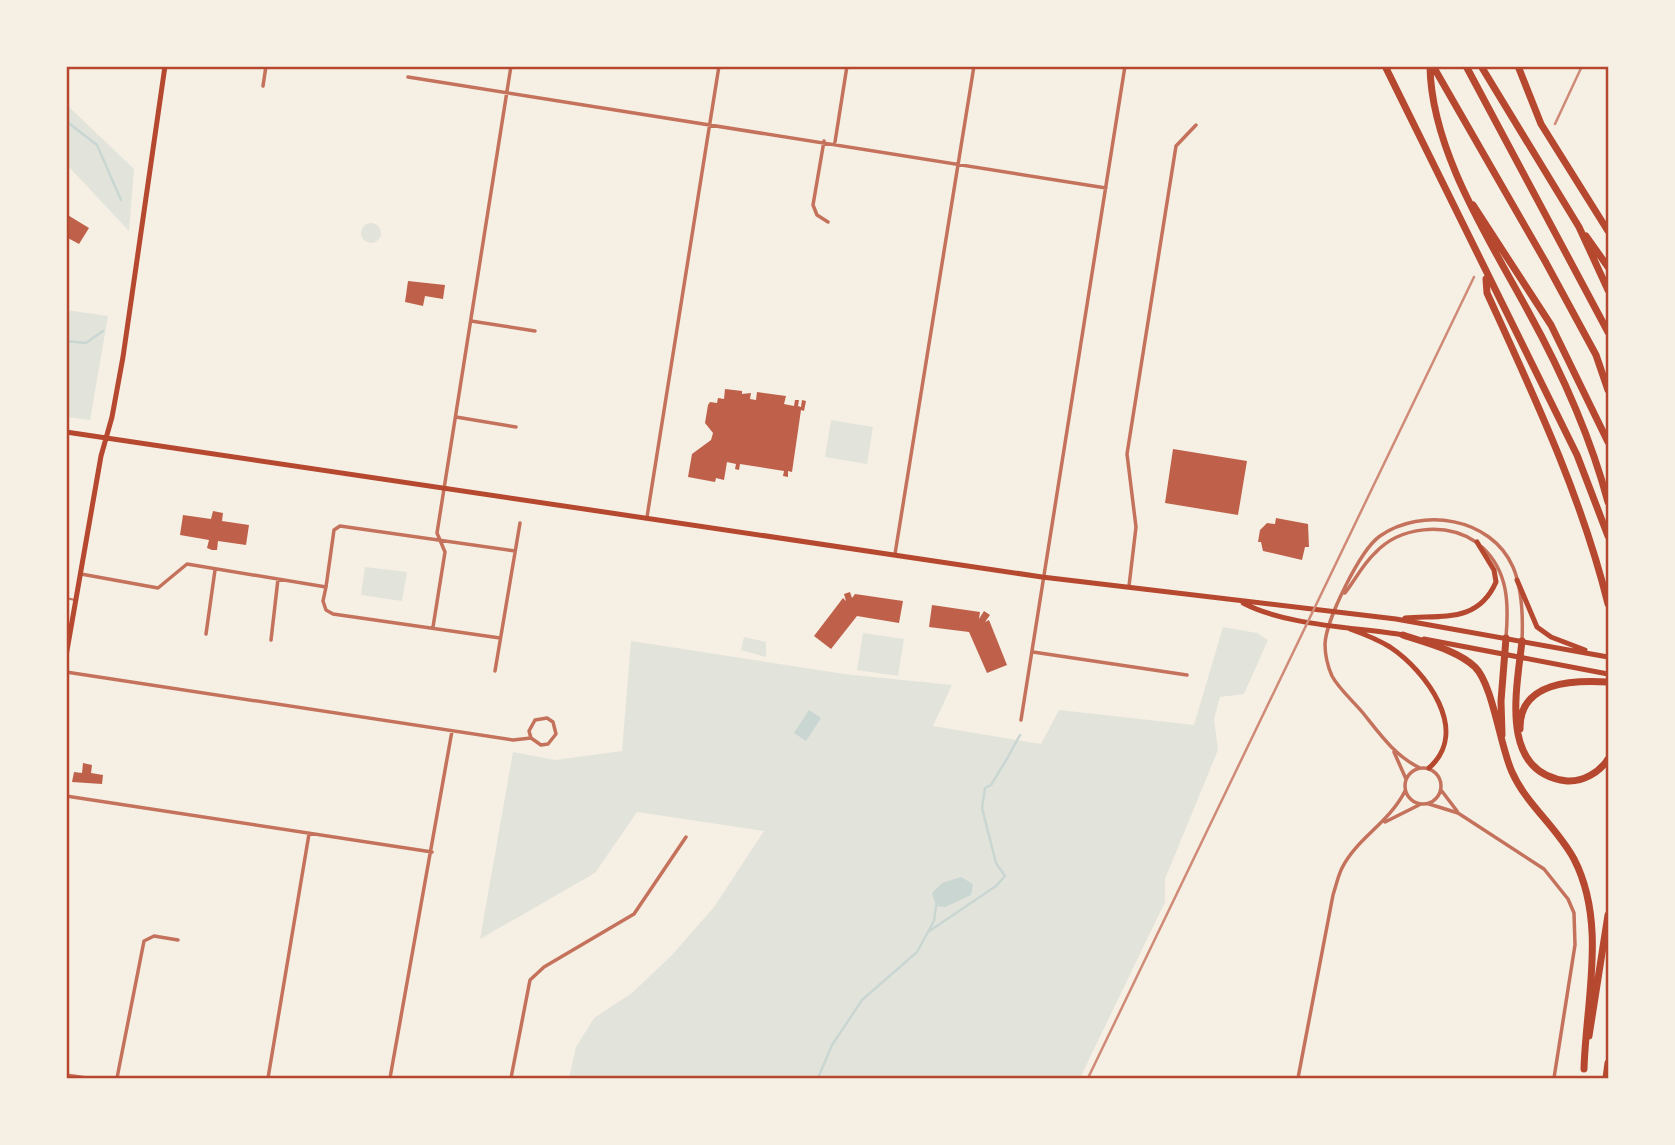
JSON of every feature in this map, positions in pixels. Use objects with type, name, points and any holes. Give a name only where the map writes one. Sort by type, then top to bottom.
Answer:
[{"type":"highway","points":[[1385,66],[1485,275],[1577,455],[1608,536]]},
{"type":"highway","points":[[1432,66],[1441,129],[1458,177],[1473,205],[1551,325],[1608,442]]},
{"type":"highway","points":[[1432,66],[1557,284],[1595,355],[1608,390]]},
{"type":"highway","points":[[1466,66],[1608,332]]},
{"type":"highway","points":[[1481,66],[1579,227],[1608,267]]},
{"type":"highway","points":[[1518,66],[1541,124],[1608,231]]},
{"type":"highway","points":[[1473,205],[1475,216],[1567,387],[1600,470],[1608,502]]},
{"type":"highway","points":[[1579,227],[1608,289]]},
{"type":"highway","points":[[1485,275],[1487,293],[1563,460],[1586,523],[1608,604]]},
{"type":"highway","points":[[1403,635],[1457,655],[1478,670],[1486,685],[1503,753],[1514,777],[1561,838],[1584,882],[1593,947],[1584,1069]]},
{"type":"highway","points":[[1503,753],[1500,701],[1506,638]]},
{"type":"highway","points":[[1522,641],[1515,713],[1521,744],[1535,768],[1556,779],[1581,780],[1593,774],[1608,759]]},
{"type":"highway","points":[[1521,744],[1520,723],[1531,697],[1558,682],[1608,682]]},
{"type":"highway","points":[[1582,1079],[1608,915]]},
{"type":"highway","points":[[1606,1079],[1608,1063]]},
{"type":"main road","points":[[66,656],[123,357],[165,66]]},
{"type":"main road","points":[[66,432],[290,468],[647,517],[1042,577],[1129,586],[1243,603],[1261,601],[1396,619],[1608,657]]},
{"type":"main road","points":[[1396,619],[1460,615],[1480,607],[1496,582],[1494,570],[1477,542]]},
{"type":"main road","points":[[1517,580],[1536,627],[1550,637],[1591,653]]},
{"type":"main road","points":[[1243,603],[1257,611],[1295,619],[1403,635],[1608,674]]},
{"type":"main road","points":[[1340,625],[1391,648],[1417,670],[1441,706],[1446,726],[1444,749],[1429,768]]},
{"type":"street","points":[[263,86],[266,66]]},
{"type":"street","points":[[433,627],[445,552],[437,533],[511,66]]},
{"type":"street","points":[[647,517],[719,66]]},
{"type":"street","points":[[835,142],[847,66]]},
{"type":"street","points":[[895,554],[974,66]]},
{"type":"street","points":[[1021,720],[1125,66]]},
{"type":"street","points":[[408,77],[835,142],[1106,188]]},
{"type":"street","points":[[1129,586],[1136,527],[1127,454],[1176,146],[1196,125]]},
{"type":"street","points":[[824,141],[813,205],[817,215],[828,222]]},
{"type":"street","points":[[471,321],[535,331]]},
{"type":"street","points":[[456,416],[516,427]]},
{"type":"street","points":[[1429,804],[1437,799],[1441,781],[1429,768],[1420,768],[1391,747],[1332,677],[1325,643],[1338,604],[1363,557],[1377,538],[1405,524],[1448,520],[1475,528],[1505,553],[1517,580],[1522,641]]},
{"type":"street","points":[[495,671],[520,523]]},
{"type":"street","points":[[500,638],[333,614],[326,610],[323,601],[329,552],[336,527],[515,551]]},
{"type":"street","points":[[1338,604],[1375,552],[1411,532],[1444,530],[1467,536],[1477,542],[1502,570],[1508,615],[1506,638]]},
{"type":"street","points":[[81,575],[158,588],[187,564],[326,587]]},
{"type":"street","points":[[206,634],[215,570]]},
{"type":"street","points":[[271,640],[278,579]]},
{"type":"street","points":[[1033,652],[1187,675]]},
{"type":"street","points":[[66,672],[452,732],[517,741],[531,738]]},
{"type":"street","points":[[541,718],[547,718],[556,727],[556,734],[548,744],[535,743],[531,738],[531,725],[541,718]]},
{"type":"street","points":[[390,1079],[452,732]]},
{"type":"street","points":[[1298,1079],[1333,895],[1342,867],[1359,844],[1383,823],[1405,791],[1406,779],[1391,747]]},
{"type":"street","points":[[1406,779],[1420,768]]},
{"type":"street","points":[[1441,790],[1458,813]]},
{"type":"street","points":[[1405,791],[1410,800],[1419,805]]},
{"type":"street","points":[[66,796],[432,852]]},
{"type":"street","points":[[1383,823],[1419,805],[1429,804],[1458,813],[1544,869],[1561,887],[1574,913],[1575,945],[1554,1079]]},
{"type":"street","points":[[268,1079],[309,834]]},
{"type":"street","points":[[511,1079],[530,980],[544,967],[634,915],[686,836]]},
{"type":"street","points":[[117,1079],[144,941],[155,936],[178,940]]},
{"type":"street","points":[[66,1075],[87,1079]]},
{"type":"lane","points":[[66,598],[76,600]]},
{"type":"shaded area","points":[[67,105],[134,169],[129,231],[67,165]]},
{"type":"shaded area","points":[[371,223],[378,226],[381,233],[378,240],[371,243],[364,240],[361,233],[364,226]]},
{"type":"shaded area","points":[[66,310],[108,316],[90,420],[67,417]]},
{"type":"shaded area","points":[[831,420],[873,427],[867,464],[825,457]]},
{"type":"shaded area","points":[[365,567],[407,572],[402,601],[361,595]]},
{"type":"shaded area","points":[[1223,627],[1257,633],[1268,640],[1244,694],[1220,697],[1214,719],[1218,750],[1165,879],[1165,902],[1080,1078],[569,1078],[576,1047],[594,1018],[632,993],[672,955],[714,907],[764,831],[637,812],[595,873],[480,939],[513,752],[555,760],[622,751],[631,641],[844,674],[952,685],[933,726],[1041,744],[1059,710],[1194,725]]},
{"type":"shaded area","points":[[863,633],[904,639],[898,676],[857,670]]},
{"type":"shaded area","points":[[744,637],[766,642],[766,657],[741,650]]},
{"type":"shaded area","points":[[809,710],[821,718],[806,741],[794,733]]},
{"type":"shaded area","points":[[961,877],[973,884],[971,895],[945,907],[936,906],[932,893],[942,883]]},
{"type":"building","points":[[66,214],[89,228],[79,244],[66,237]]},
{"type":"building","points":[[408,281],[445,285],[443,299],[425,296],[423,306],[405,302]]},
{"type":"building","points":[[725,389],[742,391],[742,394],[751,393],[750,399],[756,400],[757,392],[786,396],[784,404],[794,406],[795,400],[799,400],[798,406],[801,407],[802,400],[806,401],[804,411],[801,410],[792,472],[788,471],[788,477],[783,476],[784,471],[740,464],[739,470],[735,469],[736,464],[727,462],[724,480],[716,478],[715,482],[688,477],[692,454],[711,440],[713,433],[705,423],[708,405],[710,402],[717,403],[718,398],[724,399]]},
{"type":"building","points":[[1173,449],[1247,461],[1238,515],[1165,503]]},
{"type":"building","points":[[213,511],[223,513],[222,521],[249,525],[246,545],[218,541],[217,550],[212,550],[207,548],[209,540],[180,535],[183,515],[211,519]]},
{"type":"building","points":[[1276,518],[1308,524],[1309,547],[1305,547],[1302,560],[1263,551],[1261,542],[1258,542],[1260,530],[1267,523],[1275,524]]},
{"type":"building","points":[[850,592],[852,598],[855,594],[903,601],[899,623],[857,616],[831,649],[814,636],[843,598],[846,601],[844,594]]},
{"type":"building","points":[[932,605],[980,612],[979,619],[984,611],[990,615],[985,622],[989,620],[1007,665],[987,673],[969,632],[929,627]]},
{"type":"building","points":[[83,763],[92,765],[91,773],[103,775],[102,784],[72,782],[74,772],[82,773]]},
{"type":"waterway","points":[[66,121],[97,145],[121,200]]},
{"type":"waterway","points":[[66,341],[86,343],[103,331]]},
{"type":"waterway","points":[[1009,755],[1020,735]]},
{"type":"waterway","points":[[928,932],[996,886],[1005,876],[996,863],[982,808],[985,788],[991,785],[1008,757]]},
{"type":"waterway","points":[[818,1078],[832,1045],[862,1000],[917,952],[934,921],[936,906]]},
{"type":"railway","points":[[1555,124],[1582,66]]},
{"type":"railway","points":[[1088,1078],[1474,277]]}]
